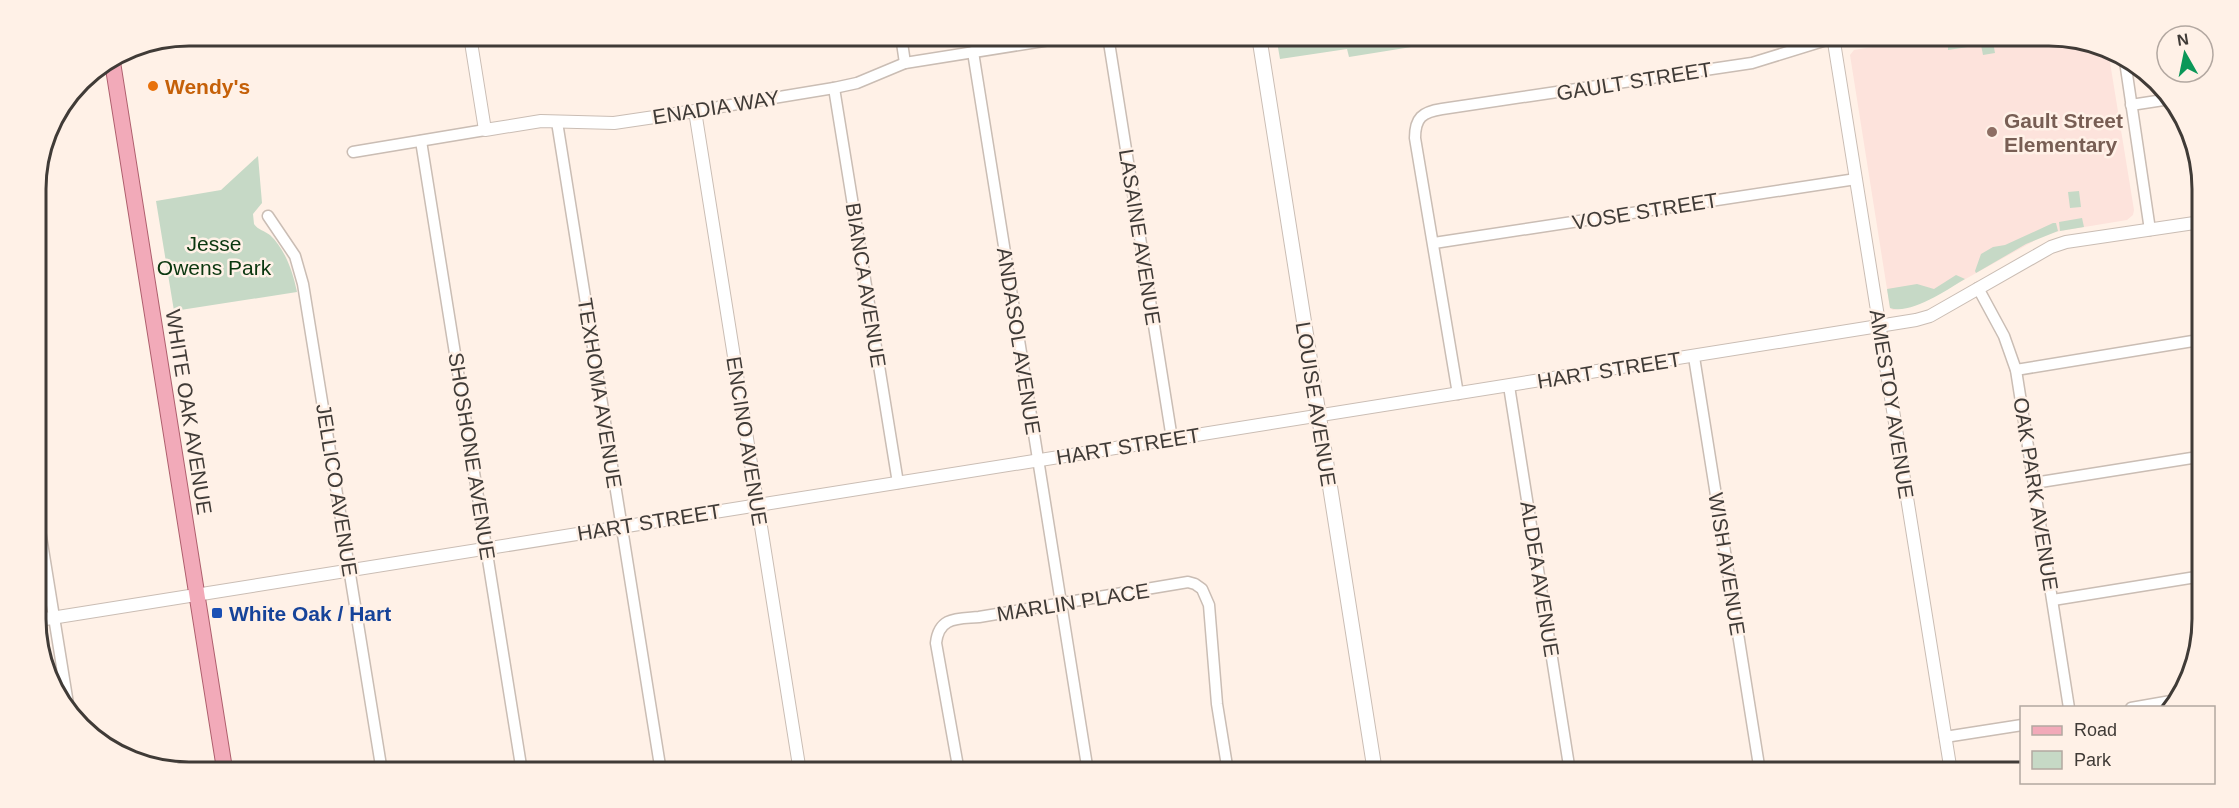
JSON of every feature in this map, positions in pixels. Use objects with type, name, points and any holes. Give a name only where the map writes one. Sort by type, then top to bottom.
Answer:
[{"type":"main road","name":"LOUISE AVENUE","points":[[1261,46],[1373,761]]},
{"type":"main road","name":"WHITE OAK AVENUE","points":[[113,69],[223,762]]},
{"type":"street","name":"GAULT STREET","points":[[1434,243],[1415,138],[1419,118],[1424,113],[1752,63],[1805,46]]},
{"type":"street","name":"AMESTOY AVENUE","points":[[1834,46],[1949,761]]},
{"type":"street","points":[[472,47],[485,130]]},
{"type":"street","points":[[903,47],[905,63]]},
{"type":"street","name":"ENADIA WAY","points":[[353,152],[541,121],[614,123],[695,111],[834,88],[857,82],[905,63],[1008,47]]},
{"type":"street","name":"LASAINE AVENUE","points":[[1110,47],[1173,439]]},
{"type":"street","name":"ANDASOL AVENUE","points":[[973,52],[1086,762]]},
{"type":"street","points":[[2126,69],[2150,230]]},
{"type":"street","name":"BIANCA AVENUE","points":[[834,88],[898,483]]},
{"type":"street","points":[[2131,105],[2161,100]]},
{"type":"street","name":"ENCINO AVENUE","points":[[695,111],[798,762]]},
{"type":"street","name":"TEXHOMA AVENUE","points":[[557,122],[659,762]]},
{"type":"street","name":"SHOSHONE AVENUE","points":[[421,141],[520,762]]},
{"type":"street","name":"VOSE STREET","points":[[1434,243],[1856,179]]},
{"type":"street","name":"JELLICO AVENUE","points":[[268,216],[295,256],[302,278],[380,762]]},
{"type":"street","name":"HART STREET","points":[[46,619],[1923,319],[2051,247],[2066,242],[2192,223]]},
{"type":"street","points":[[1434,243],[1458,394]]},
{"type":"street","name":"OAK PARK AVENUE","points":[[1978,288],[2004,336],[2016,370],[2069,706]]},
{"type":"street","points":[[2016,370],[2192,341]]},
{"type":"street","name":"WISH AVENUE","points":[[1694,357],[1758,761]]},
{"type":"street","name":"ALDEA AVENUE","points":[[1509,386],[1568,761]]},
{"type":"street","points":[[2034,483],[2192,458]]},
{"type":"street","points":[[46,568],[66,690]]},
{"type":"street","points":[[2053,600],[2192,578]]},
{"type":"street","name":"MARLIN PLACE","points":[[957,762],[936,643],[938,633],[948,621],[1169,586],[1178,582],[1195,584],[1206,596],[1210,616],[1217,704],[1226,761]]},
{"type":"street","points":[[2142,706],[2165,702]]},
{"type":"street","points":[[1945,737],[2020,725]]},
{"type":"shaded area","name":"Gault Street Elementary","points":[[1878,46],[2050,46],[2077,49],[2110,60],[2133,215],[2127,220],[2043,236],[1924,302],[1893,310],[1890,308],[1850,55],[1854,50]]},
{"type":"green space","points":[[1278,46],[1416,46],[1349,57],[1347,49],[1280,59]]},
{"type":"green space","points":[[1974,46],[1948,50],[1948,47],[1945,47]]},
{"type":"green space","points":[[1981,46],[1994,46],[1995,53],[1983,55]]},
{"type":"green space","name":"Jesse Owens Park","points":[[258,156],[262,203],[253,214],[254,224],[270,235],[280,247],[291,269],[297,292],[174,311],[156,201],[221,190]]},
{"type":"green space","points":[[2079,191],[2081,207],[2070,208],[2068,192]]},
{"type":"green space","points":[[2082,218],[2084,227],[2060,231],[2059,222]]},
{"type":"green space","points":[[2056,223],[2058,231],[2026,244],[1976,273],[1981,254]]},
{"type":"green space","points":[[1956,275],[1965,279],[1929,300],[1908,308],[1890,308],[1887,289],[1917,284],[1934,289]]},
{"type":"place","name":"Wendy's","points":[[153,86]]},
{"type":"place","name":"Gault Street Elementary","points":[[1992,132]]},
{"type":"place","name":"White Oak / Hart","points":[[217,613]]}]
